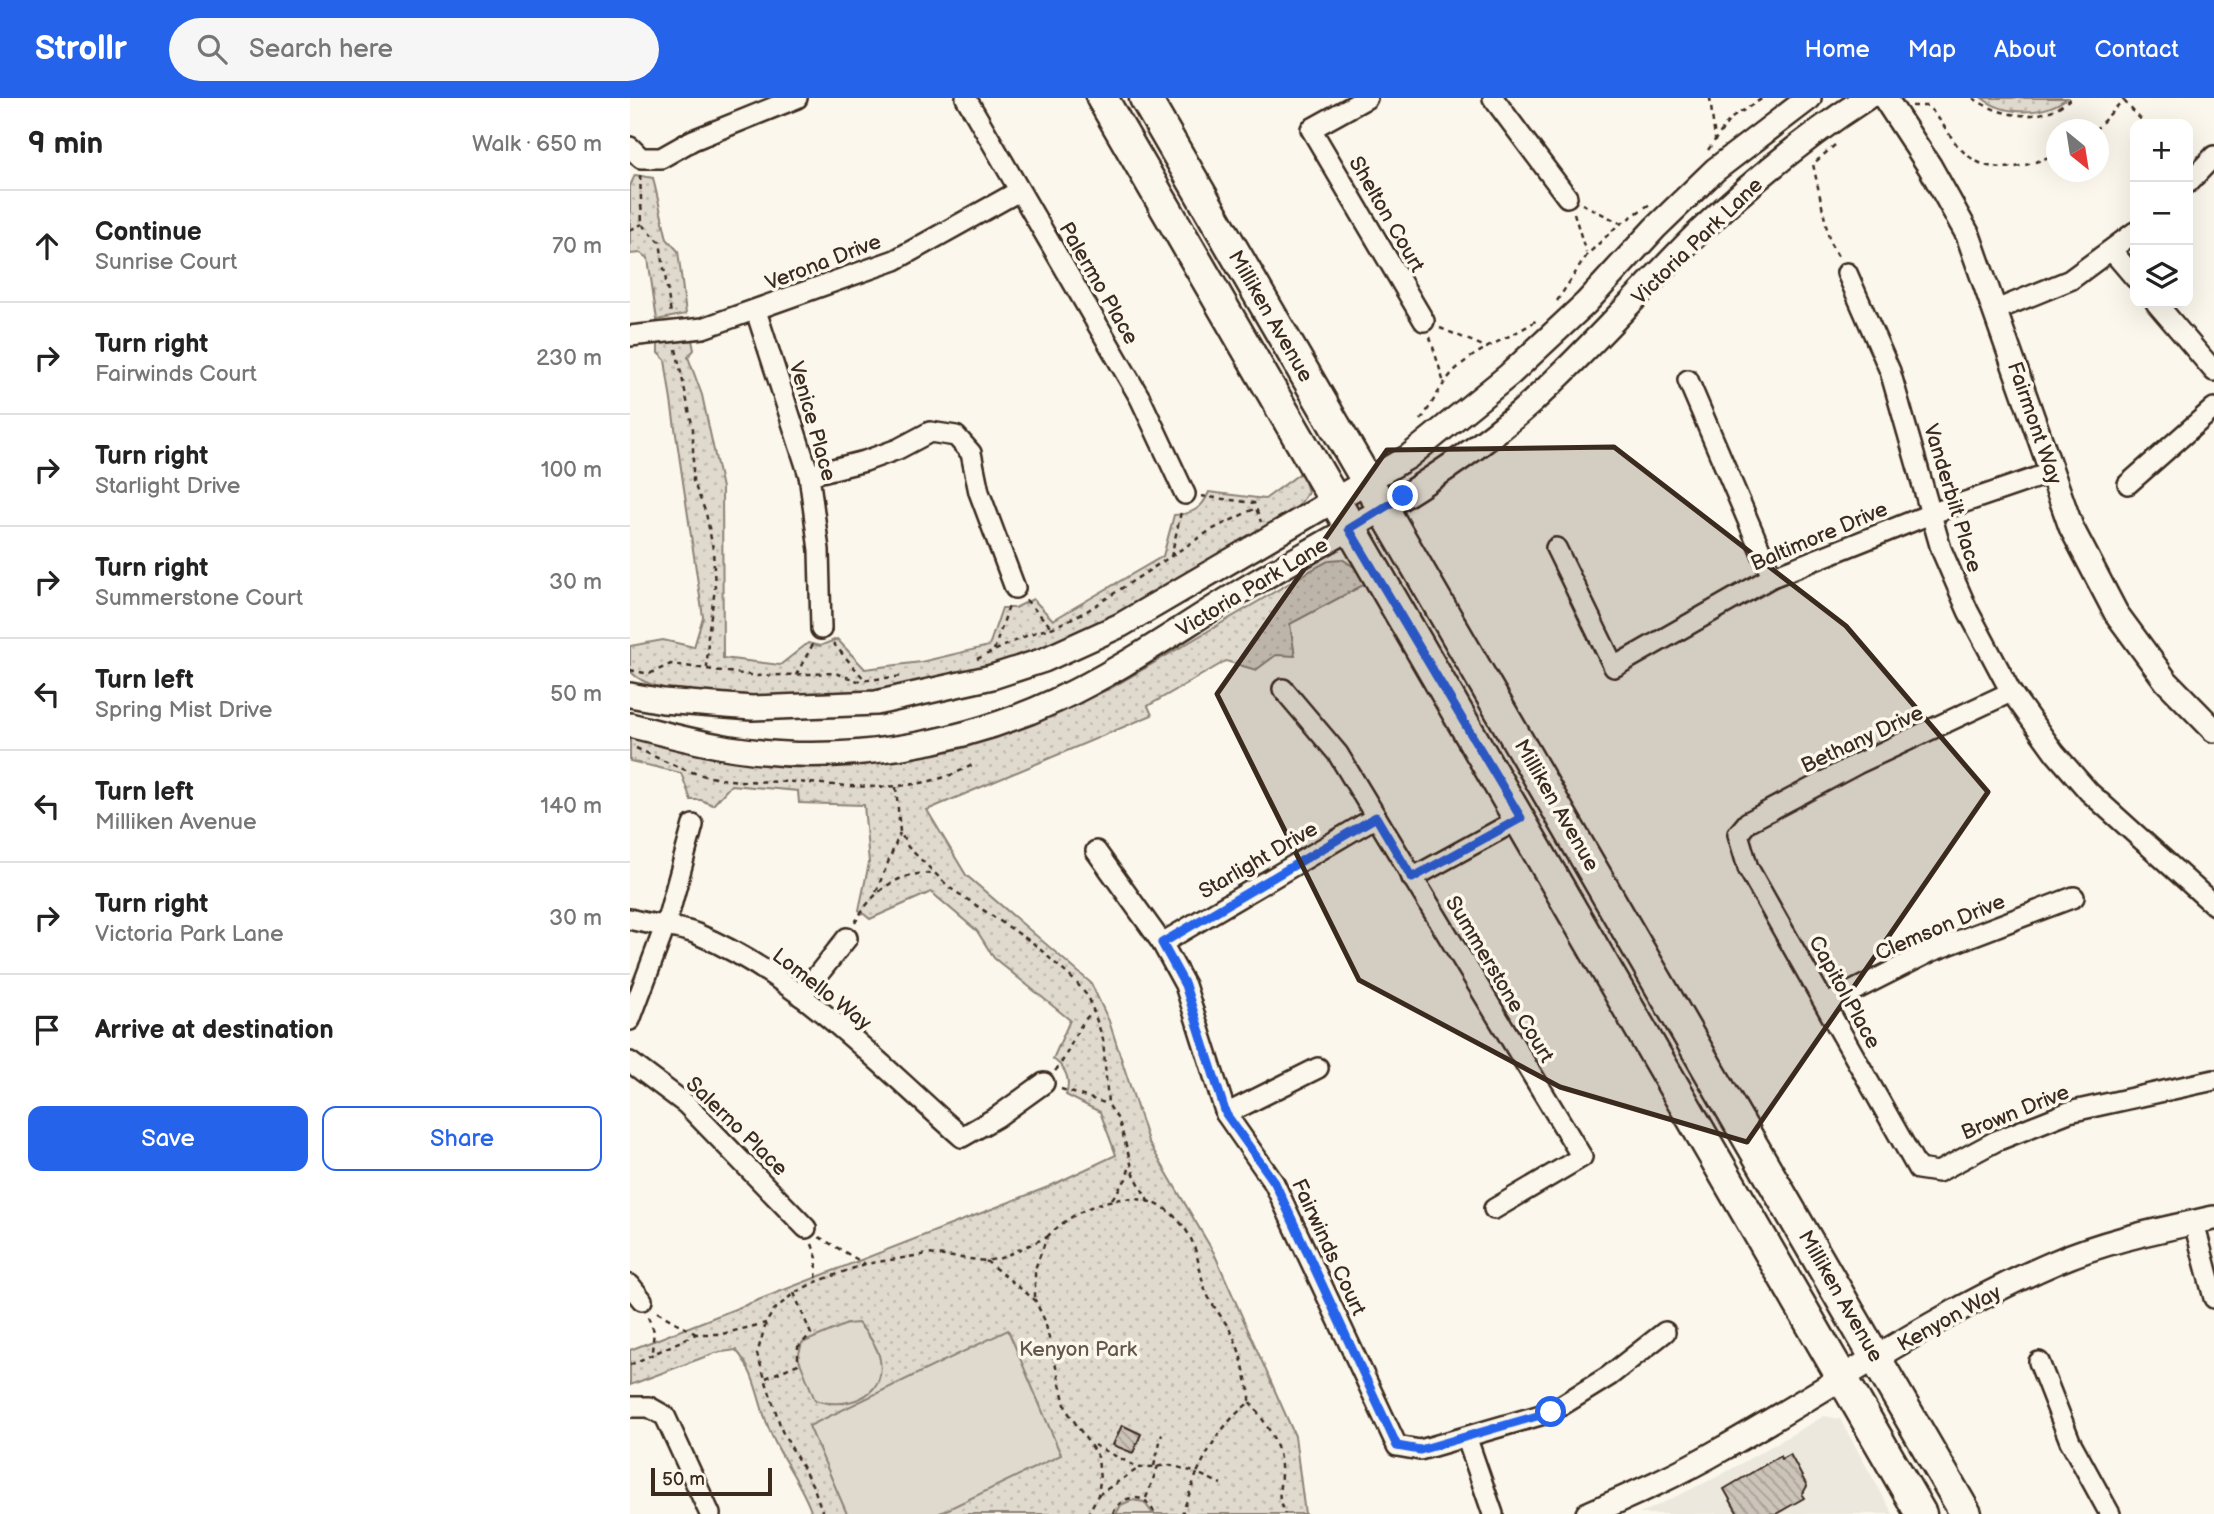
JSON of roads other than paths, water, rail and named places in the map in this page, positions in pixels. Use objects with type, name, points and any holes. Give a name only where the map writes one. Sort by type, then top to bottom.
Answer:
[{"type":"main road","name":"Milliken Avenue","points":[[1102,98],[1332,500],[1521,818],[1921,1514]]},
{"type":"main road","name":"Milliken Avenue","points":[[1145,98],[1365,481],[1468,650],[1966,1514]]},
{"type":"street","points":[[636,152],[662,158],[693,140],[797,98]]},
{"type":"street","name":"Palermo Place","points":[[966,98],[1140,398],[1185,494]]},
{"type":"street","name":"Shelton Court","points":[[1367,98],[1311,129],[1424,321]]},
{"type":"street","points":[[1493,98],[1567,197]]},
{"type":"street","name":"Victoria Park Lane","points":[[630,695],[715,706],[811,708],[876,703],[992,677],[1044,660],[1121,625],[1408,457],[1509,375],[1586,303],[1655,228],[1715,170],[1809,98]]},
{"type":"street","name":"Victoria Park Lane","points":[[630,725],[739,750],[814,754],[860,752],[911,744],[999,724],[1057,700],[1119,668],[1211,608],[1437,475],[1530,404],[1615,323],[1696,235],[1779,162],[1866,98]]},
{"type":"street","name":"Fairmont Way","points":[[1885,98],[1930,167],[1968,235],[2071,527],[2116,613],[2166,681],[2214,730]]},
{"type":"street","points":[[2189,182],[2214,156]]},
{"type":"street","name":"Verona Drive","points":[[630,336],[703,328],[895,260],[1019,191]]},
{"type":"street","points":[[1996,310],[2070,280],[2130,236]]},
{"type":"street","points":[[2112,251],[2130,272]]},
{"type":"street","name":"Vanderbilt Place","points":[[1847,273],[1873,326],[1890,371],[1941,548],[1968,611],[2011,692],[2055,752],[2089,792],[2214,904]]},
{"type":"street","points":[[2160,308],[2214,371]]},
{"type":"street","name":"Venice Place","points":[[756,311],[809,475],[819,550],[821,629]]},
{"type":"street","points":[[1688,380],[1772,578]]},
{"type":"street","points":[[2129,484],[2214,408]]},
{"type":"street","points":[[809,475],[887,453],[930,432],[956,436],[971,453],[979,492],[1015,588]]},
{"type":"street","name":"Baltimore Drive","points":[[1556,548],[1614,667],[1772,578],[1933,513],[2053,472]]},
{"type":"street","name":"Summerstone Court","points":[[1283,689],[1338,754],[1582,1157],[1494,1209]]},
{"type":"street","name":"Bethany Drive","points":[[1738,834],[1748,822],[1857,764],[2011,692]]},
{"type":"street","name":"Starlight Drive","points":[[1162,943],[1376,817]]},
{"type":"street","points":[[1412,878],[1521,818]]},
{"type":"street","points":[[630,1020],[666,924],[693,825]]},
{"type":"street","name":"Capitol Place","points":[[1738,834],[1748,868],[1827,1004],[1918,1170]]},
{"type":"street","name":"Fairwinds Court","points":[[1096,851],[1162,943],[1185,985],[1226,1114],[1275,1183],[1397,1446],[1420,1450],[1467,1438]]},
{"type":"street","name":"Clemson Drive","points":[[1827,1004],[1932,951],[2074,897]]},
{"type":"street","name":"Lomello Way","points":[[630,919],[666,924],[698,935],[750,962],[801,996],[962,1137],[997,1117],[1044,1083]]},
{"type":"street","points":[[801,996],[847,938]]},
{"type":"street","name":"Salerno Place","points":[[630,1062],[686,1104],[806,1228]]},
{"type":"street","points":[[1226,1114],[1318,1068]]},
{"type":"street","name":"Brown Drive","points":[[1918,1170],[1938,1172],[1996,1141],[2069,1112],[2214,1080]]},
{"type":"street","points":[[2204,1221],[2214,1297]]},
{"type":"street","name":"Kenyon Way","points":[[1588,1514],[1721,1450],[1842,1377],[2016,1281],[2057,1262],[2149,1231],[2204,1221]]},
{"type":"street","points":[[1493,1514],[1467,1438],[1551,1412],[1609,1376],[1665,1332]]},
{"type":"street","points":[[2039,1362],[2070,1441],[2110,1514]]},
{"type":"street","points":[[630,1407],[649,1407],[665,1416],[710,1514]]},
{"type":"park label","name":"Kenyon Park","points":[[1078,1349]]}]
